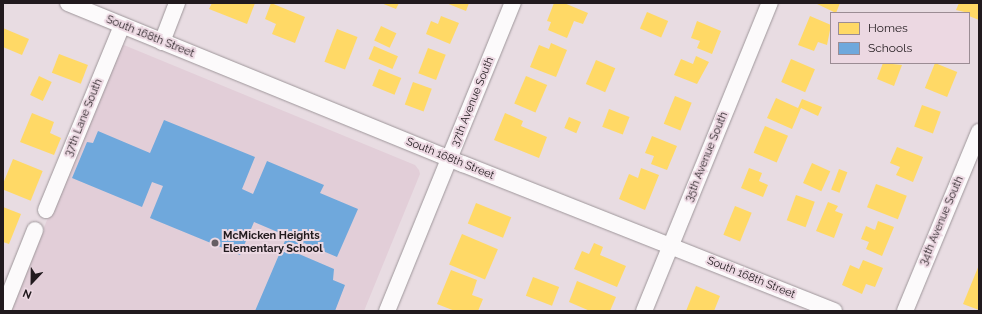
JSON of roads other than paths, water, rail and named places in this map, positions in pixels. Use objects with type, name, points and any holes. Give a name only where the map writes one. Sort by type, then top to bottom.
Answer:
[{"type":"street","name":"South 168th Street","points":[[68,3],[449,159],[834,311]]},
{"type":"street","points":[[162,42],[177,3]]},
{"type":"street","name":"37th Avenue South","points":[[387,311],[513,3]]},
{"type":"street","name":"35th Avenue South","points":[[644,311],[770,3]]},
{"type":"street","name":"37th Lane South","points":[[46,210],[122,26]]},
{"type":"street","name":"34th Avenue South","points":[[905,311],[979,132]]},
{"type":"street","points":[[3,310],[35,230]]},
{"type":"place","name":"McMicken Heights Elementary School","points":[[215,243]]}]
